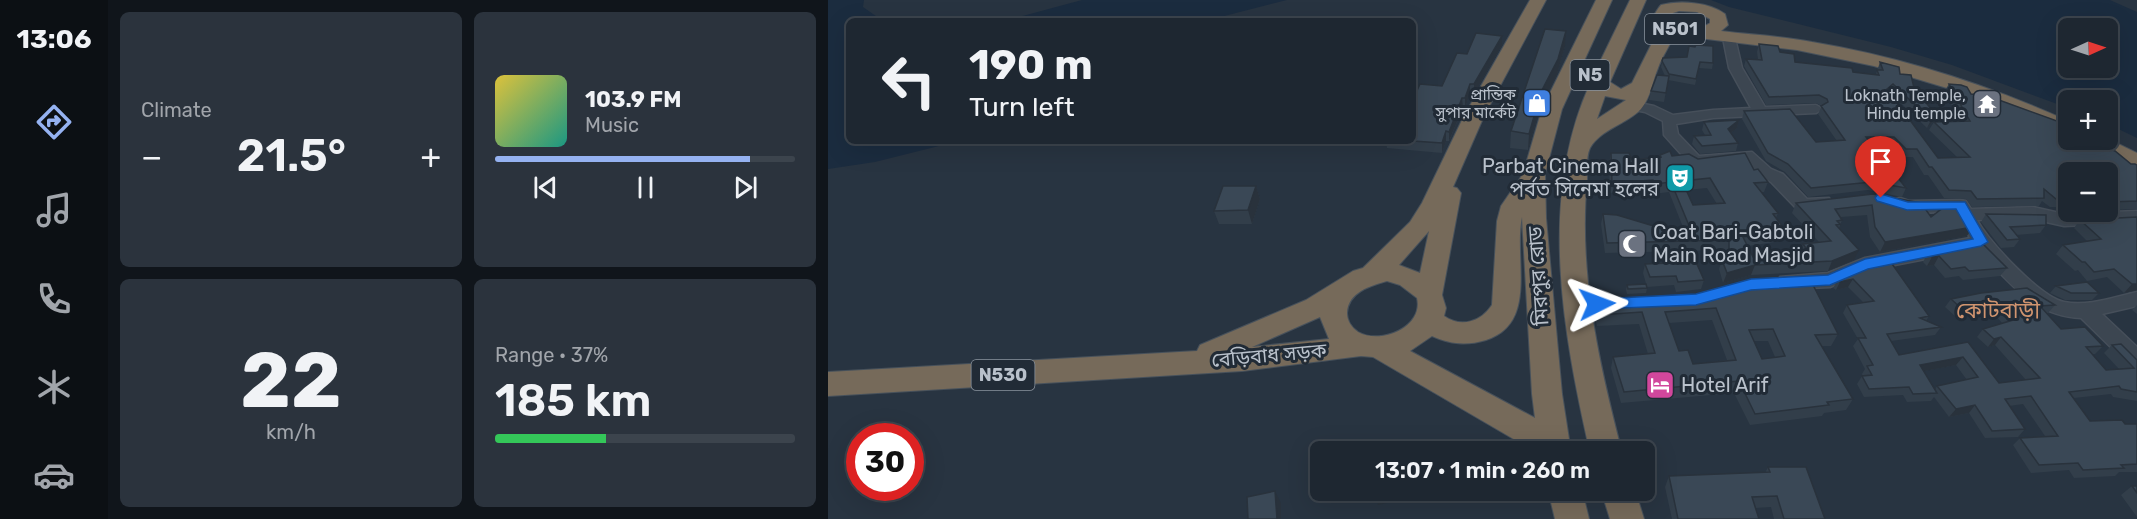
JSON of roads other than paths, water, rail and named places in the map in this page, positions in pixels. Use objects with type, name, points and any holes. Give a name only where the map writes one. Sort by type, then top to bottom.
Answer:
[{"type":"highway","points":[[1373,274],[1419,228],[1434,203],[1474,116],[1538,0]]},
{"type":"highway","points":[[1369,346],[1395,345],[1421,330],[1428,307],[1450,188],[1466,150],[1546,0]]},
{"type":"highway","name":"N5","points":[[1595,78],[1611,3]]},
{"type":"highway","name":"মিরপুর রোড","points":[[1554,441],[1547,394],[1534,218],[1534,174],[1552,109],[1611,3]]},
{"type":"highway","name":"N501","points":[[1634,106],[1640,96],[1642,82],[1666,34],[1661,17],[1670,4],[1696,4],[1719,18],[1784,43]]},
{"type":"highway","name":"N501","points":[[1693,33],[1716,28],[1720,21],[1719,18]]},
{"type":"highway","points":[[1666,34],[1693,33]]},
{"type":"highway","name":"N501","points":[[1693,33],[1784,43],[1848,55],[1929,75],[2011,103],[2058,124]]},
{"type":"highway","points":[[1595,78],[1612,92],[1624,94],[1635,91],[1642,82]]},
{"type":"highway","name":"মিরপুর রোড","points":[[1595,78],[1579,147],[1574,196],[1589,304],[1583,352],[1603,441]]},
{"type":"highway","points":[[1579,147],[1598,128],[1634,106]]},
{"type":"highway","points":[[2112,150],[2137,162]]},
{"type":"highway","points":[[1534,174],[1513,206],[1509,221],[1506,307],[1499,320],[1478,333],[1461,333],[1442,328],[1428,307],[1422,285],[1412,278],[1387,272],[1373,274],[1351,283],[1342,290],[1335,302],[1332,315],[1336,327],[1346,338],[1369,346],[1542,441]]},
{"type":"highway","name":"বেড়িবাধ সড়ক","points":[[1178,364],[1230,346],[1277,325],[1316,307],[1342,290]]},
{"type":"highway","name":"বেড়িবাধ সড়ক","points":[[828,384],[1178,364],[1369,346]]},
{"type":"highway","points":[[1568,501],[1572,519]]},
{"type":"highway","points":[[1621,501],[1627,519]]},
{"type":"street","points":[[1729,38],[1730,52],[1738,74],[1761,113]]},
{"type":"street","points":[[1634,106],[1671,120],[1713,114],[1816,109]]},
{"type":"street","points":[[1671,120],[1669,123],[1671,135],[1695,160],[1747,155],[1765,172],[1777,178],[1803,205],[1836,200]]},
{"type":"street","points":[[1881,198],[1907,206],[1960,205],[1981,242],[2028,289],[2054,307],[2086,311],[2137,299]]},
{"type":"street","points":[[1966,215],[2033,213],[2064,220],[2137,217]]},
{"type":"street","points":[[1772,283],[1830,280],[1865,264],[1981,242]]},
{"type":"street","points":[[2086,311],[2137,360]]},
{"type":"water","points":[[828,0],[864,0],[863,7],[879,18],[846,18],[846,144],[947,144],[875,162],[828,169]]},
{"type":"water","points":[[1082,0],[1287,0],[1217,18],[1015,18]]},
{"type":"water","points":[[1711,0],[2110,0],[2137,12],[2137,138],[2118,129],[2118,90],[2058,90],[2058,104],[1952,65],[1891,47],[1729,7]]},
{"type":"place","name":"প্রান্তিক সুপার মার্কেট","points":[[1537,103]]},
{"type":"place","name":"Loknath Temple, Hindu temple","points":[[1987,104]]},
{"type":"place","name":"Parbat Cinema Hall পর্বত সিনেমা হলের","points":[[1680,178]]},
{"type":"place","name":"Coat Bari-Gabtoli Main Road Masjid","points":[[1632,244]]},
{"type":"place","name":"Hotel Arif","points":[[1660,385]]},
{"type":"district","name":"কোটবাড়ী","points":[[1998,310]]}]
